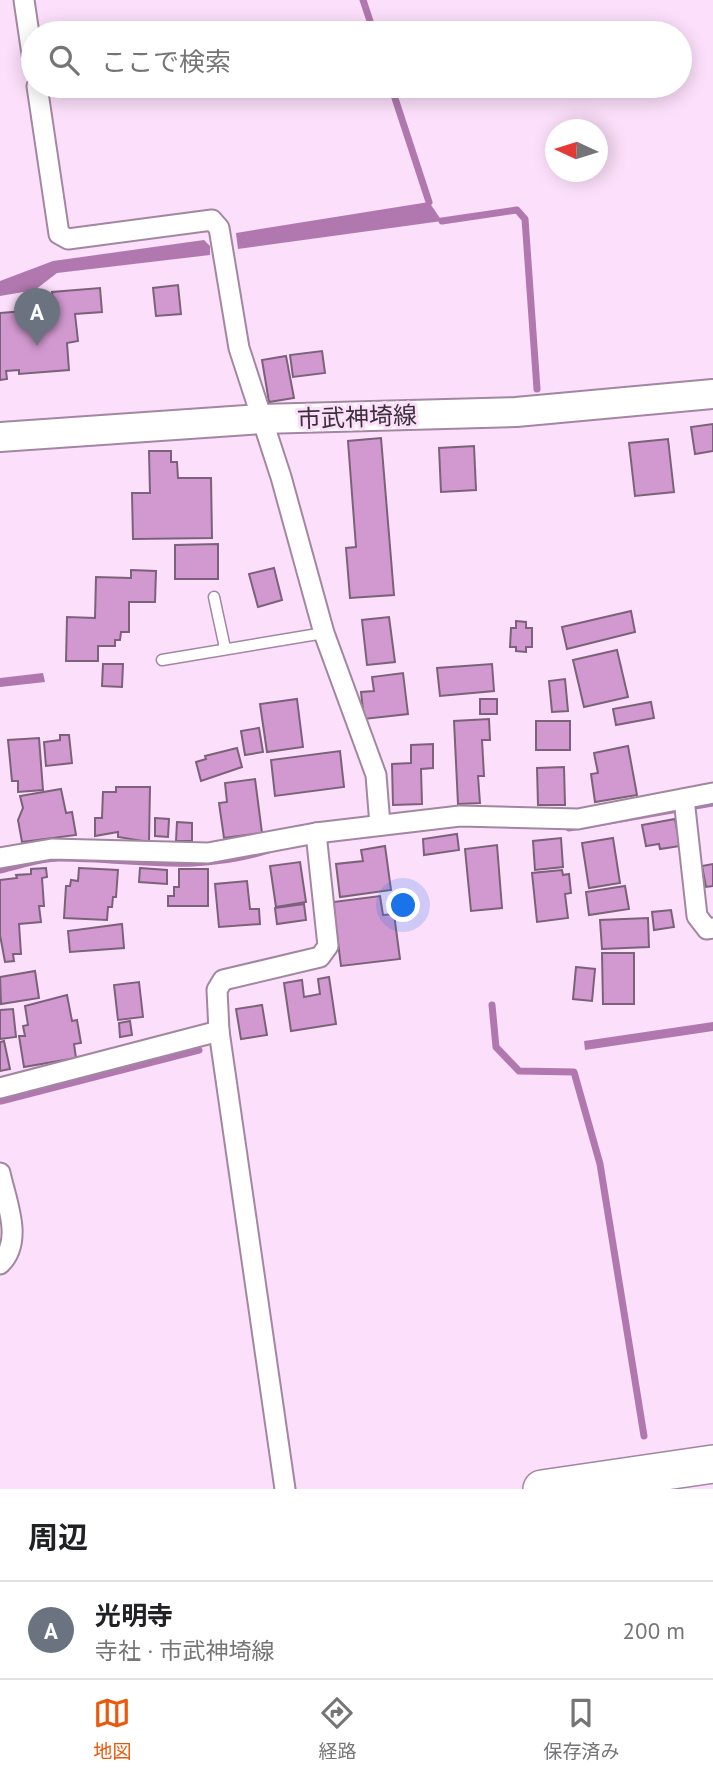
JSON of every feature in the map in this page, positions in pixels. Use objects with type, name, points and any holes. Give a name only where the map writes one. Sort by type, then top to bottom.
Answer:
[{"type":"highway","points":[[542,1489],[713,1464]]},
{"type":"main road","name":"市武神埼線","points":[[0,437],[261,419],[516,412],[713,394]]},
{"type":"street","points":[[24,0],[27,21]]},
{"type":"street","points":[[39,98],[59,234],[68,239],[212,220],[219,228],[239,348],[281,477],[324,633],[376,775],[380,825]]},
{"type":"street","points":[[0,858],[52,849],[208,853],[317,843],[380,825],[460,816],[578,819],[685,808],[713,793]]},
{"type":"street","points":[[685,808],[697,916],[707,929],[713,929]]},
{"type":"street","points":[[285,1489],[219,1031],[217,990],[222,980],[320,957],[328,946],[317,843]]},
{"type":"street","points":[[0,1088],[219,1031]]},
{"type":"street","points":[[0,1173],[12,1227],[12,1244],[0,1264]]},
{"type":"lane","points":[[214,597],[225,648]]},
{"type":"lane","points":[[162,660],[324,633]]},
{"type":"shaded area","points":[[429,202],[442,221],[238,249],[236,233]]},
{"type":"shaded area","points":[[204,240],[210,246],[210,255],[57,273],[35,290],[0,296],[0,281],[53,261]]},
{"type":"shaded area","points":[[43,673],[45,682],[0,687],[0,678]]},
{"type":"shaded area","points":[[713,1022],[713,1031],[585,1050],[584,1041]]},
{"type":"building","points":[[178,285],[181,314],[156,316],[153,288]]},
{"type":"building","points":[[100,288],[102,312],[75,314],[78,341],[67,343],[69,370],[19,374],[19,370],[6,371],[7,379],[0,380],[0,313],[37,310],[37,302],[53,300],[52,292]]},
{"type":"building","points":[[322,351],[325,373],[293,377],[290,355]]},
{"type":"building","points":[[286,356],[294,398],[269,402],[262,360]]},
{"type":"building","points":[[713,424],[713,451],[695,454],[691,427]]},
{"type":"building","points":[[381,438],[394,595],[350,598],[346,548],[356,547],[348,441]]},
{"type":"building","points":[[668,439],[674,492],[635,496],[629,443]]},
{"type":"building","points":[[474,446],[476,490],[441,492],[439,448]]},
{"type":"building","points":[[149,451],[171,451],[171,462],[177,462],[178,478],[211,478],[212,538],[133,539],[132,493],[150,493]]},
{"type":"building","points":[[218,544],[218,579],[175,579],[175,545]]},
{"type":"building","points":[[274,568],[282,600],[258,607],[249,574]]},
{"type":"building","points":[[131,570],[156,571],[155,602],[129,602],[129,632],[121,632],[120,640],[115,640],[115,646],[98,646],[98,661],[66,661],[67,617],[95,618],[96,577],[131,578]]},
{"type":"building","points":[[631,611],[635,632],[567,649],[562,627]]},
{"type":"building","points":[[389,617],[395,662],[367,665],[362,620]]},
{"type":"building","points":[[516,621],[526,622],[526,628],[532,628],[532,647],[526,647],[526,652],[510,647],[511,628],[516,628]]},
{"type":"building","points":[[617,650],[628,697],[584,707],[573,660]]},
{"type":"building","points":[[103,664],[123,664],[122,687],[102,686]]},
{"type":"building","points":[[492,664],[494,691],[440,696],[437,668]]},
{"type":"building","points":[[403,673],[408,714],[364,719],[361,692],[374,691],[372,677]]},
{"type":"building","points":[[565,679],[568,711],[552,712],[549,681]]},
{"type":"building","points":[[297,699],[303,747],[267,752],[260,704]]},
{"type":"building","points":[[480,699],[497,699],[497,714],[480,714]]},
{"type":"building","points":[[651,702],[654,718],[616,725],[613,709]]},
{"type":"building","points":[[489,719],[490,740],[482,740],[484,776],[478,776],[480,803],[458,804],[454,721]]},
{"type":"building","points":[[536,721],[570,721],[570,750],[536,750]]},
{"type":"building","points":[[259,728],[263,752],[245,755],[241,731]]},
{"type":"building","points":[[60,735],[69,735],[72,763],[46,766],[44,742],[60,740]]},
{"type":"building","points":[[39,738],[43,790],[18,792],[18,781],[12,781],[8,740]]},
{"type":"building","points":[[433,744],[433,768],[421,769],[422,804],[393,805],[392,764],[411,763],[411,745]]},
{"type":"building","points":[[628,746],[637,795],[595,802],[591,774],[598,773],[594,753]]},
{"type":"building","points":[[237,748],[242,767],[201,781],[196,762],[206,759],[205,756]]},
{"type":"building","points":[[340,751],[344,787],[275,796],[271,760]]},
{"type":"building","points":[[564,767],[565,805],[538,805],[537,768]]},
{"type":"building","points":[[255,779],[262,833],[224,838],[219,803],[227,802],[225,783]]},
{"type":"building","points":[[116,787],[150,787],[149,842],[118,837],[118,832],[95,836],[95,818],[102,818],[103,792],[116,792]]},
{"type":"building","points":[[61,789],[66,813],[72,812],[76,835],[22,842],[18,820],[23,808],[20,796]]},
{"type":"building","points":[[155,818],[169,819],[168,837],[155,836]]},
{"type":"building","points":[[675,819],[680,846],[660,849],[659,844],[646,846],[642,825]]},
{"type":"building","points":[[177,822],[192,823],[192,841],[176,841]]},
{"type":"building","points":[[457,834],[459,850],[424,855],[423,839]]},
{"type":"building","points":[[561,838],[563,867],[535,870],[533,841]]},
{"type":"building","points":[[613,838],[620,883],[589,888],[582,843]]},
{"type":"building","points":[[497,845],[502,908],[471,911],[465,849]]},
{"type":"building","points":[[385,846],[391,890],[340,897],[336,864],[363,861],[361,850]]},
{"type":"building","points":[[300,862],[306,902],[276,907],[270,866]]},
{"type":"building","points":[[713,864],[713,886],[706,887],[702,866]]},
{"type":"building","points":[[46,868],[47,877],[42,878],[44,906],[39,906],[41,922],[19,924],[21,954],[13,954],[14,961],[5,962],[0,935],[0,880],[31,874],[31,869]]},
{"type":"building","points":[[79,868],[118,870],[116,897],[113,897],[112,907],[108,907],[107,920],[64,918],[66,886],[70,886],[71,880],[78,881]]},
{"type":"building","points":[[140,868],[167,870],[167,884],[139,882]]},
{"type":"building","points":[[179,869],[208,869],[208,906],[168,906],[168,896],[174,896],[174,887],[179,887]]},
{"type":"building","points":[[562,870],[563,875],[569,874],[571,893],[565,894],[568,918],[537,922],[532,873]]},
{"type":"building","points":[[247,881],[250,909],[259,909],[260,924],[219,927],[215,884]]},
{"type":"building","points":[[625,886],[629,909],[589,915],[586,892]]},
{"type":"building","points":[[380,896],[383,915],[394,914],[400,959],[341,966],[333,902]]},
{"type":"building","points":[[304,904],[306,920],[277,924],[275,908]]},
{"type":"building","points":[[671,910],[674,927],[654,930],[652,912]]},
{"type":"building","points":[[648,918],[649,947],[602,949],[600,920]]},
{"type":"building","points":[[122,924],[124,948],[70,952],[68,931]]},
{"type":"building","points":[[602,953],[634,953],[634,1004],[603,1004]]},
{"type":"building","points":[[576,967],[595,969],[592,1001],[573,999]]},
{"type":"building","points":[[35,971],[39,998],[1,1004],[0,977]]},
{"type":"building","points":[[329,977],[336,1024],[291,1031],[284,983],[302,980],[304,997],[320,994],[318,979]]},
{"type":"building","points":[[139,982],[143,1017],[118,1020],[114,985]]},
{"type":"building","points":[[67,995],[72,1021],[77,1020],[81,1043],[74,1044],[76,1058],[24,1067],[19,1036],[25,1036],[23,1026],[28,1025],[25,1006]]},
{"type":"building","points":[[262,1005],[267,1035],[241,1039],[236,1009]]},
{"type":"building","points":[[13,1009],[16,1037],[0,1039],[0,1010]]},
{"type":"building","points":[[130,1021],[132,1035],[120,1037],[119,1023]]},
{"type":"building","points":[[4,1041],[10,1069],[0,1071],[0,1042]]},
{"type":"waterway","points":[[363,0],[370,21]]},
{"type":"waterway","points":[[395,98],[429,202]]},
{"type":"waterway","points":[[442,221],[517,210],[525,219],[537,389]]},
{"type":"waterway","points":[[569,828],[713,803]]},
{"type":"waterway","points":[[0,870],[52,858],[188,863],[240,857],[269,850]]},
{"type":"waterway","points":[[492,1005],[496,1047],[519,1071],[574,1072],[600,1164],[644,1436]]},
{"type":"waterway","points":[[1,1101],[199,1050]]},
{"type":"place","name":"光明寺","points":[[37,346]]}]
